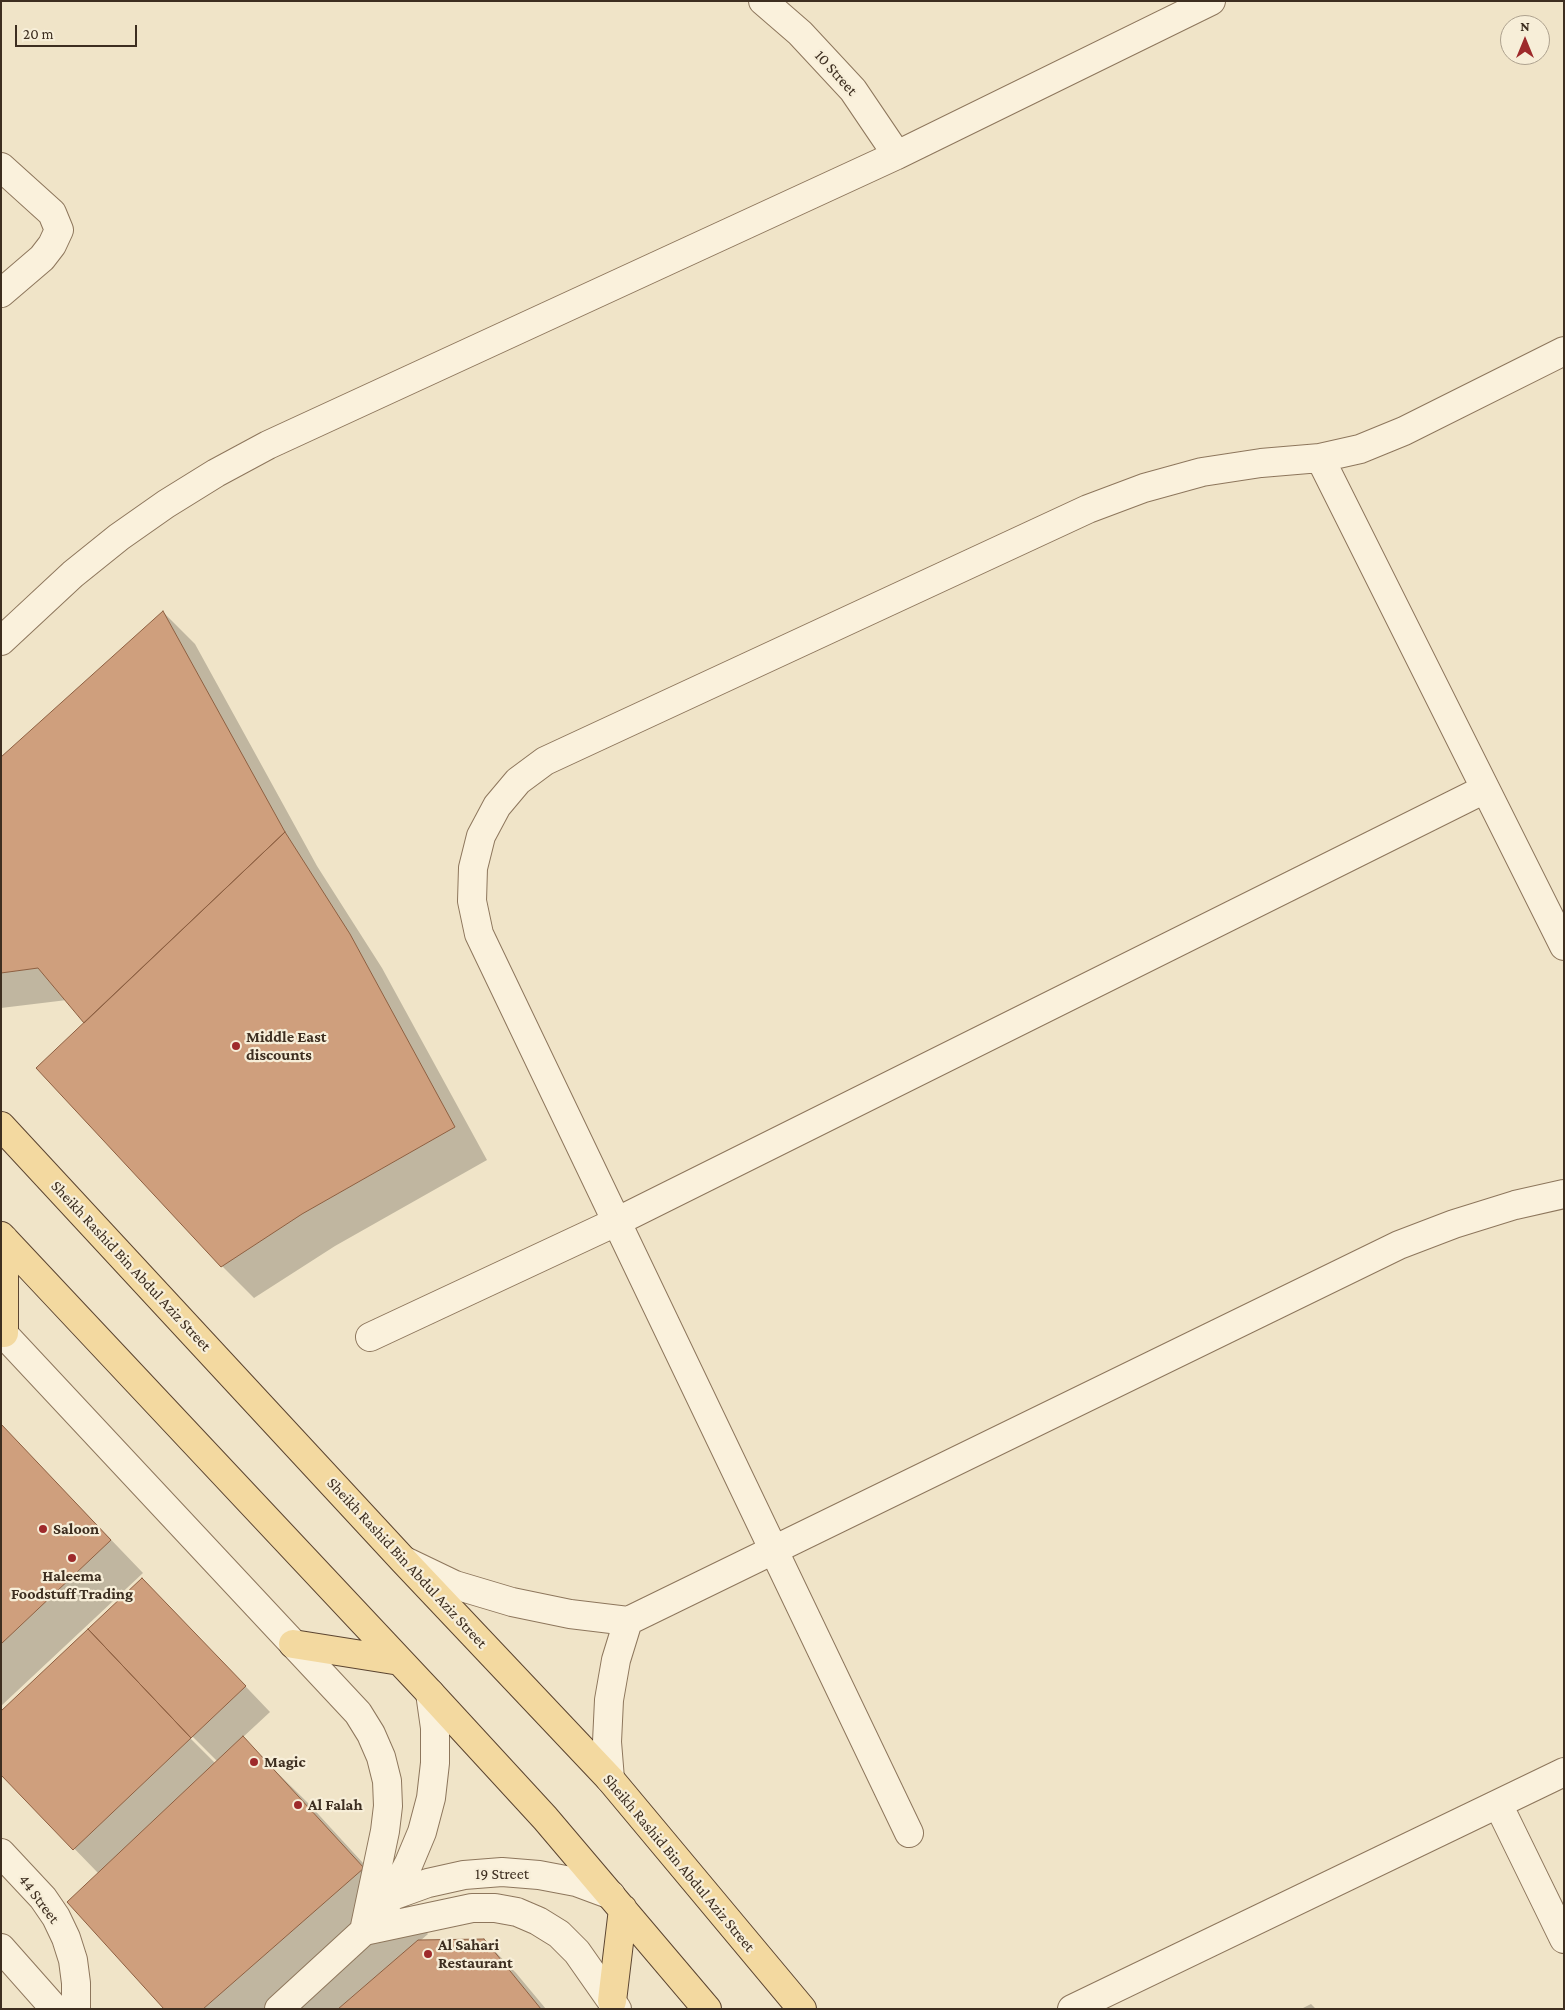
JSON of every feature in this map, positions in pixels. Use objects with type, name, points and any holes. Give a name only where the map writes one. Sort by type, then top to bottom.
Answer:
[{"type":"main road","name":"Sheikh Rashid Bin Abdul Aziz Street","points":[[1,1126],[404,1561],[610,1779],[802,2009]]},
{"type":"main road","points":[[3,1237],[3,1332]]},
{"type":"main road","points":[[3,1237],[545,1818],[706,2009]]},
{"type":"main road","points":[[293,1644],[400,1661]]},
{"type":"main road","points":[[614,2005],[617,1902]]},
{"type":"street","name":"10 Street","points":[[763,1],[800,34],[854,90],[897,155]]},
{"type":"street","points":[[1,640],[73,574],[119,537],[166,504],[268,445],[897,155],[1211,1]]},
{"type":"street","points":[[1,166],[52,213],[59,230],[52,245],[42,258],[1,292]]},
{"type":"street","points":[[910,1832],[479,934],[472,901],[473,868],[481,836],[497,806],[518,781],[545,761],[1088,509],[1144,488],[1202,472],[1261,463],[1320,458],[1360,449],[1404,431],[1564,350]]},
{"type":"street","points":[[1320,458],[1564,946]]},
{"type":"street","points":[[370,1337],[616,1222],[1485,789]]},
{"type":"street","points":[[404,1561],[455,1585],[512,1602],[570,1614],[628,1621],[1399,1245],[1454,1224],[1516,1205],[1564,1194]]},
{"type":"street","points":[[3,1332],[358,1713],[371,1734],[381,1757],[386,1781],[388,1806],[385,1831],[364,1931]]},
{"type":"street","points":[[610,1779],[607,1742],[609,1700],[616,1660],[628,1621]]},
{"type":"street","points":[[279,2009],[364,1931],[392,1896],[409,1863],[422,1832],[431,1798],[435,1763],[430,1693]]},
{"type":"street","points":[[1072,2009],[1564,1772]]},
{"type":"street","points":[[1498,1804],[1564,1939]]},
{"type":"street","name":"44 Street","points":[[1,1853],[43,1898],[56,1917],[66,1938],[73,1960],[76,1983],[76,2009]]},
{"type":"street","name":"19 Street","points":[[392,1896],[428,1883],[464,1874],[502,1872],[539,1874],[576,1882],[617,1902]]},
{"type":"street","points":[[364,1931],[472,1908],[495,1908],[517,1912],[538,1921],[559,1934],[577,1952],[614,2005]]},
{"type":"street","points":[[1,1948],[55,2009]]},
{"type":"building","points":[[163,611],[285,832],[84,1023],[38,968],[1,973],[1,757]]},
{"type":"building","name":"Middle East discounts","points":[[285,832],[350,934],[455,1127],[302,1214],[221,1267],[36,1068]]},
{"type":"building","points":[[1,1424],[111,1540],[1,1644]]},
{"type":"building","points":[[142,1578],[246,1686],[191,1738],[88,1629]]},
{"type":"building","points":[[88,1629],[191,1738],[73,1850],[1,1775],[1,1711]]},
{"type":"building","points":[[243,1736],[364,1868],[203,2009],[164,2009],[67,1902]]},
{"type":"building","points":[[484,1939],[541,2009],[338,2009],[418,1940]]},
{"type":"place","name":"Middle East discounts","points":[[236,1046]]},
{"type":"place","name":"Saloon","points":[[43,1529]]},
{"type":"place","name":"Haleema Foodstuff Trading","points":[[72,1558]]},
{"type":"place","name":"Magic","points":[[254,1762]]},
{"type":"place","name":"Al Falah","points":[[298,1805]]},
{"type":"place","name":"Al Sahari Restaurant","points":[[428,1954]]}]
